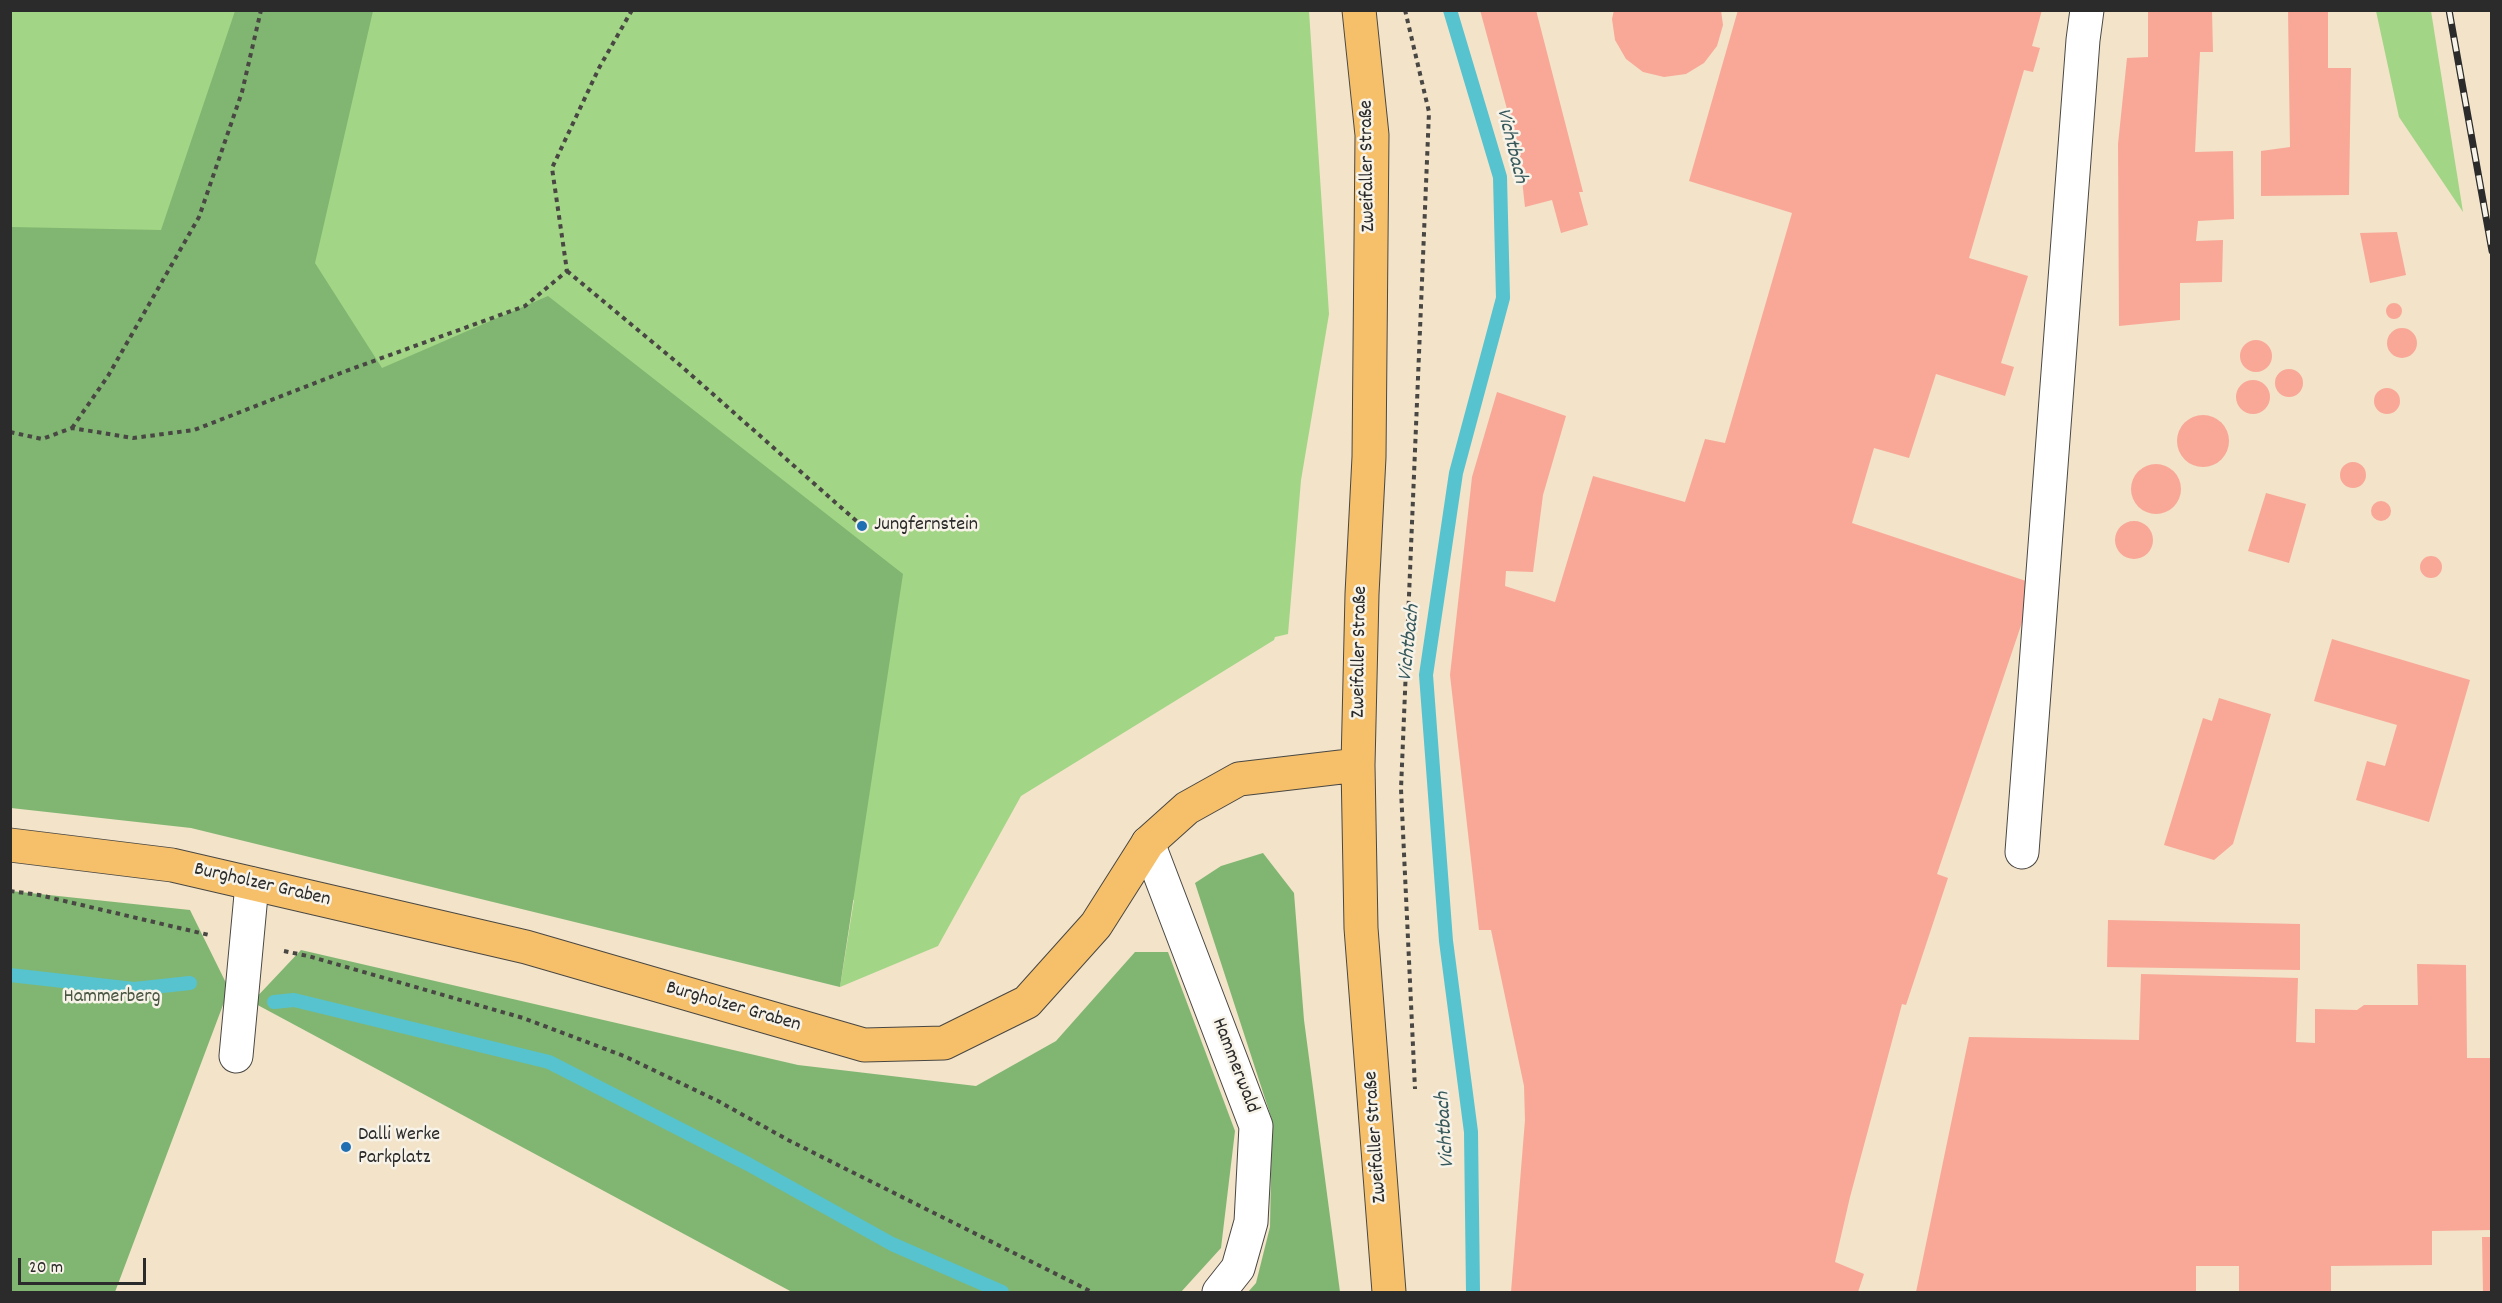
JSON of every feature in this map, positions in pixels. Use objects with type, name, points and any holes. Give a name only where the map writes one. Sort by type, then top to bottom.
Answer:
[{"type":"main road","name":"Zweifaller Straße","points":[[1359,10],[1372,135],[1369,457],[1362,594],[1358,765],[1361,928],[1389,1293]]},
{"type":"main road","name":"Burgholzer Graben","points":[[10,845],[172,865],[526,947],[864,1045],[944,1043],[1028,1002],[1096,926],[1148,843],[1187,808],[1239,779],[1358,765]]},
{"type":"street","points":[[2022,852],[2087,10]]},
{"type":"street","name":"Hammerwald","points":[[1148,843],[1256,1126],[1251,1222],[1238,1268],[1219,1293]]},
{"type":"street","points":[[236,1056],[252,884]]},
{"type":"path","points":[[72,428],[108,376],[199,218],[242,92],[261,10]]},
{"type":"path","points":[[632,10],[599,68],[552,168],[567,271],[680,365],[862,526]]},
{"type":"path","points":[[1405,10],[1429,112],[1401,789],[1416,1101]]},
{"type":"path","points":[[10,432],[42,439],[72,428],[133,438],[194,430],[346,371],[525,306],[567,271]]},
{"type":"path","points":[[10,891],[39,895],[246,944],[308,956],[523,1018],[624,1056],[718,1101],[789,1140],[1092,1293]]},
{"type":"green space","points":[[11,11],[1309,11],[1329,314],[1301,480],[1288,634],[1275,637],[1274,640],[1021,796],[938,946],[840,987],[854,900],[11,721]]},
{"type":"green space","points":[[235,11],[373,11],[315,263],[382,368],[548,296],[903,574],[840,987],[191,828],[11,808],[11,227],[161,230]]},
{"type":"green space","points":[[2376,11],[2431,11],[2463,212],[2399,117]]},
{"type":"green space","points":[[1263,853],[1294,893],[1304,1020],[1340,1292],[1248,1292],[1256,1283],[1270,1227],[1272,1120],[1195,883],[1221,866]]},
{"type":"green space","name":"Hammerberg","points":[[11,891],[190,910],[229,989],[115,1292],[11,1292]]},
{"type":"green space","points":[[301,950],[798,1065],[976,1086],[1056,1041],[1135,952],[1168,952],[1235,1131],[1221,1248],[1181,1292],[792,1292],[252,1002]]},
{"type":"building","points":[[1480,10],[1536,10],[1583,192],[1579,192],[1588,225],[1561,233],[1552,200],[1525,207],[1519,153]]},
{"type":"building","points":[[1614,10],[1721,10],[1723,25],[1717,46],[1704,63],[1686,74],[1664,77],[1643,72],[1626,59],[1615,40],[1612,19]]},
{"type":"building","points":[[1738,10],[2042,10],[2032,46],[2040,48],[2033,72],[2024,70],[1969,258],[2028,276],[2001,363],[2014,367],[2005,396],[1936,374],[1909,458],[1874,448],[1852,523],[2035,584],[1937,874],[1948,878],[1906,1005],[1902,1004],[1850,1197],[1835,1262],[1864,1274],[1858,1292],[1511,1292],[1525,1120],[1524,1086],[1491,930],[1479,930],[1450,675],[1472,477],[1497,392],[1566,416],[1543,495],[1533,572],[1506,571],[1505,586],[1555,602],[1593,476],[1685,502],[1705,439],[1725,443],[1792,213],[1689,181]]},
{"type":"building","points":[[2148,10],[2212,10],[2213,52],[2200,52],[2195,152],[2233,151],[2234,219],[2198,221],[2196,241],[2223,240],[2222,282],[2180,283],[2180,320],[2119,326],[2118,144],[2127,58],[2148,57]]},
{"type":"building","points":[[2288,10],[2328,10],[2328,68],[2351,68],[2349,195],[2261,196],[2261,151],[2290,147]]},
{"type":"building","points":[[2397,232],[2406,275],[2370,283],[2360,233]]},
{"type":"building","points":[[2391,303],[2397,303],[2402,311],[2400,317],[2391,319],[2386,314],[2386,308]]},
{"type":"building","points":[[2402,328],[2413,332],[2417,343],[2413,354],[2402,358],[2391,354],[2387,343],[2391,332]]},
{"type":"building","points":[[2256,340],[2267,345],[2272,356],[2267,367],[2256,372],[2245,367],[2240,356],[2245,345]]},
{"type":"building","points":[[2289,369],[2299,373],[2303,383],[2299,393],[2289,397],[2279,393],[2275,383],[2279,373]]},
{"type":"building","points":[[2253,380],[2265,385],[2270,397],[2265,409],[2253,414],[2241,409],[2236,397],[2241,385]]},
{"type":"building","points":[[2387,388],[2396,392],[2400,401],[2396,410],[2387,414],[2378,410],[2374,401],[2378,392]]},
{"type":"building","points":[[2198,415],[2208,415],[2218,419],[2225,426],[2229,441],[2225,456],[2218,463],[2208,467],[2198,467],[2188,463],[2181,456],[2177,446],[2177,436],[2181,426],[2188,419]]},
{"type":"building","points":[[2353,462],[2362,466],[2366,475],[2362,484],[2353,488],[2344,484],[2340,475],[2344,466]]},
{"type":"building","points":[[2151,464],[2161,464],[2174,471],[2181,484],[2181,494],[2174,507],[2161,514],[2151,514],[2142,510],[2135,503],[2131,494],[2131,484],[2135,475],[2142,468]]},
{"type":"building","points":[[2266,493],[2306,504],[2289,563],[2248,551]]},
{"type":"building","points":[[2381,501],[2388,504],[2391,511],[2388,518],[2381,521],[2374,518],[2371,511],[2374,504]]},
{"type":"building","points":[[2134,521],[2141,522],[2147,527],[2152,533],[2152,547],[2147,553],[2141,558],[2134,559],[2127,558],[2121,553],[2116,547],[2115,540],[2116,533],[2121,527],[2127,522]]},
{"type":"building","points":[[2431,556],[2439,559],[2442,567],[2439,575],[2431,578],[2423,575],[2420,567],[2423,559]]},
{"type":"building","points":[[2332,639],[2470,680],[2429,822],[2356,800],[2367,761],[2385,766],[2397,725],[2314,701]]},
{"type":"building","points":[[2219,698],[2271,714],[2233,844],[2214,860],[2164,845],[2203,718],[2212,721]]},
{"type":"building","points":[[2108,920],[2300,924],[2300,970],[2107,967]]},
{"type":"building","points":[[2417,964],[2466,965],[2467,1058],[2492,1058],[2492,1230],[2432,1231],[2432,1265],[2331,1266],[2331,1292],[2239,1292],[2239,1266],[2196,1266],[2196,1292],[1916,1292],[1969,1037],[2139,1040],[2141,974],[2298,978],[2296,1042],[2315,1043],[2315,1009],[2357,1010],[2364,1005],[2418,1005]]},
{"type":"building","points":[[2482,1237],[2492,1237],[2492,1292],[2483,1292]]},
{"type":"waterway","name":"Vichtbach","points":[[1450,10],[1500,177],[1503,298],[1456,473],[1426,675],[1446,941],[1471,1132],[1473,1292]]},
{"type":"waterway","points":[[10,975],[134,989],[190,983]]},
{"type":"waterway","points":[[274,1002],[294,1000],[549,1062],[748,1164],[892,1244],[1002,1292]]},
{"type":"railway","points":[[2449,10],[2492,251]]},
{"type":"place","name":"Jungfernstein","points":[[862,526]]},
{"type":"place","name":"Dalli Werke Parkplatz","points":[[346,1147]]}]
